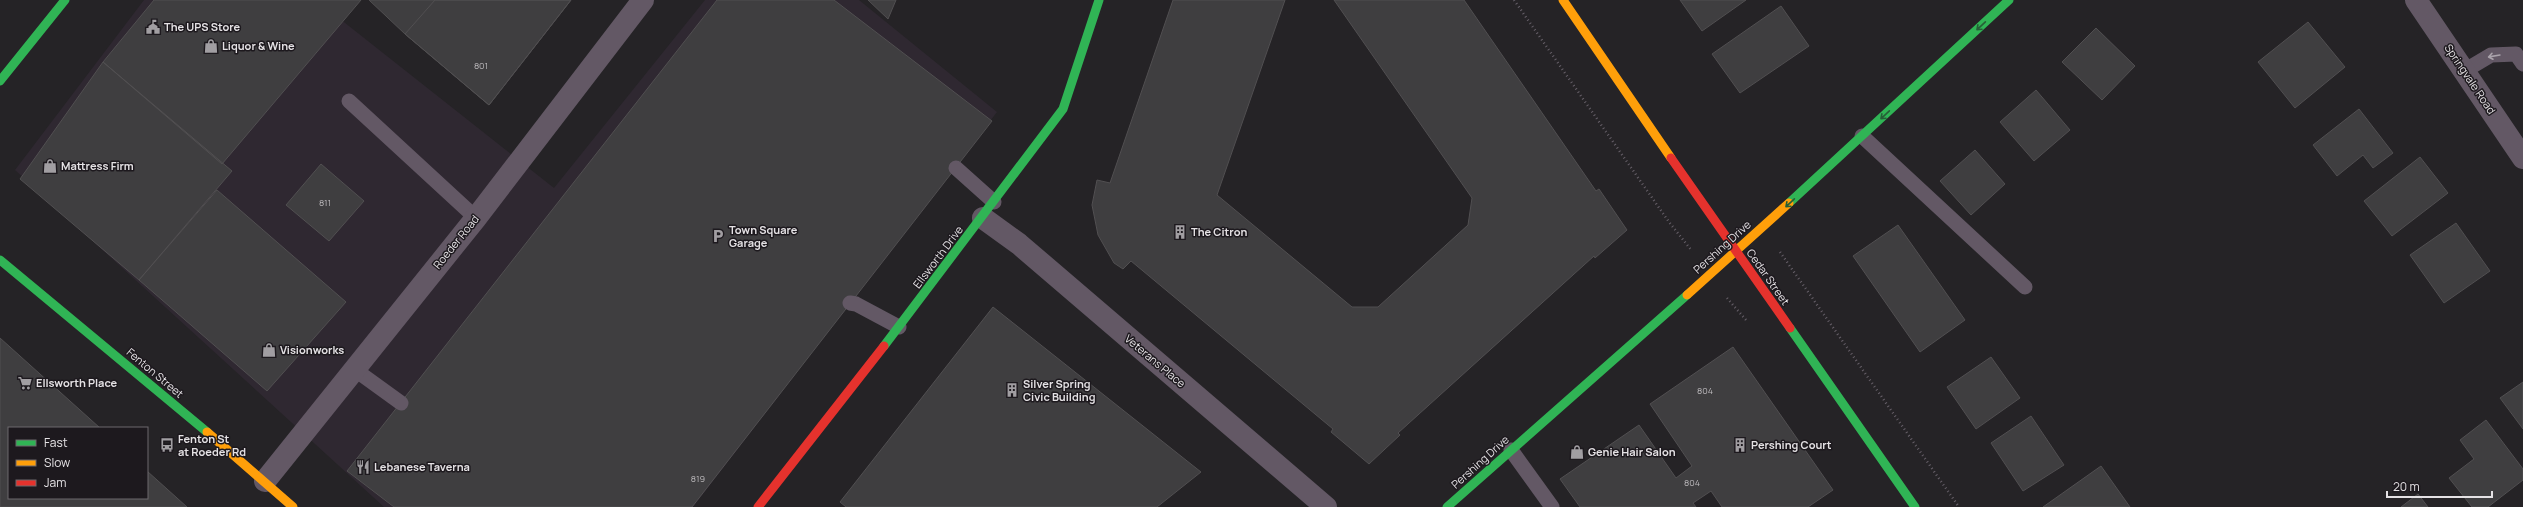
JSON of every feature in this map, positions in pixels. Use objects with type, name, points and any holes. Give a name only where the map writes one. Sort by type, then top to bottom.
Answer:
[{"type":"main road","points":[[0,81],[65,0]]},
{"type":"main road","name":"Ellsworth Drive","points":[[758,507],[899,327],[1063,109],[1100,0]]},
{"type":"main road","name":"Cedar Street","points":[[1563,0],[1736,252],[1915,507]]},
{"type":"main road","name":"Pershing Drive","points":[[1447,507],[1736,252],[2009,0]]},
{"type":"main road","name":"Fenton Street","points":[[0,260],[265,481],[293,507]]},
{"type":"street","name":"Roeder Road","points":[[265,481],[476,218],[643,0]]},
{"type":"street","name":"Springvale Road","points":[[2416,0],[2523,158]]},
{"type":"street","name":"Veterans Place","points":[[988,210],[1019,244],[1326,507]]},
{"type":"lane","points":[[2464,71],[2491,55],[2516,54],[2523,64]]},
{"type":"lane","points":[[349,101],[476,218]]},
{"type":"lane","points":[[1862,136],[2025,287]]},
{"type":"lane","points":[[956,168],[988,210]]},
{"type":"lane","points":[[850,304],[856,304],[899,327]]},
{"type":"lane","points":[[354,369],[401,402]]},
{"type":"lane","points":[[1511,450],[1552,507]]},
{"type":"path","points":[[1514,0],[1669,222]]},
{"type":"path","points":[[1736,310],[1745,320]]},
{"type":"shaded area","points":[[144,0],[316,0],[554,188],[705,0],[859,0],[997,112],[693,507],[384,507],[15,170]]},
{"type":"building","points":[[154,0],[361,0],[222,164],[103,62]]},
{"type":"building","points":[[369,0],[571,0],[489,105],[405,34]]},
{"type":"building","points":[[435,0],[571,0],[489,105],[405,34]]},
{"type":"building","name":"Town Square Garage","points":[[717,0],[834,0],[992,121],[692,507],[394,507],[347,471]]},
{"type":"building","points":[[868,0],[896,0],[888,19]]},
{"type":"building","name":"The Citron","points":[[1173,0],[1285,0],[1217,195],[1352,307],[1378,307],[1468,225],[1472,198],[1334,0],[1464,0],[1596,191],[1599,189],[1627,230],[1595,258],[1594,256],[1398,433],[1400,435],[1369,464],[1331,432],[1333,429],[1131,261],[1123,269],[1114,263],[1098,235],[1092,205],[1097,180],[1110,183]]},
{"type":"building","points":[[1680,0],[1746,0],[1702,31]]},
{"type":"building","points":[[1781,6],[1809,46],[1740,93],[1712,54]]},
{"type":"building","points":[[2308,22],[2345,67],[2295,108],[2258,62]]},
{"type":"building","points":[[2096,28],[2135,66],[2102,100],[2062,62]]},
{"type":"building","points":[[103,62],[232,171],[139,280],[20,179]]},
{"type":"building","points":[[2036,90],[2070,130],[2034,161],[2000,122]]},
{"type":"building","points":[[2359,109],[2393,153],[2373,168],[2363,155],[2337,176],[2313,145]]},
{"type":"building","points":[[1975,150],[2005,184],[1971,215],[1940,181]]},
{"type":"building","points":[[2420,157],[2448,193],[2392,236],[2364,201]]},
{"type":"building","points":[[321,164],[364,201],[329,241],[286,205]]},
{"type":"building","points":[[217,190],[346,302],[267,391],[139,280]]},
{"type":"building","points":[[2456,223],[2490,271],[2444,303],[2410,255]]},
{"type":"building","points":[[1898,225],[1965,320],[1920,352],[1853,256]]},
{"type":"building","name":"Silver Spring Civic Building","points":[[993,307],[1201,472],[1157,507],[846,507],[840,502]]},
{"type":"building","name":"Ellsworth Place","points":[[0,338],[99,427],[8,427],[8,499],[148,499],[148,472],[187,507],[0,507]]},
{"type":"building","name":"Pershing Court","points":[[1733,347],[1833,490],[1808,507],[1722,507],[1711,491],[1693,503],[1696,507],[1580,507],[1560,479],[1639,425],[1676,478],[1692,466],[1650,404]]},
{"type":"building","points":[[1991,357],[2020,398],[1976,429],[1947,387]]},
{"type":"building","points":[[2523,382],[2523,429],[2500,398]]},
{"type":"building","points":[[2031,416],[2064,465],[2023,491],[1991,443]]},
{"type":"building","points":[[2486,420],[2523,469],[2523,480],[2488,507],[2472,507],[2449,478],[2474,459],[2460,440]]},
{"type":"building","points":[[2101,466],[2130,507],[2043,507]]},
{"type":"building","points":[[2418,494],[2428,507],[2401,507]]},
{"type":"traffic: fast","points":[[0,81],[65,0]]},
{"type":"traffic: fast","points":[[884,346],[1063,109],[1099,0]]},
{"type":"traffic: fast","points":[[1789,203],[2009,0]]},
{"type":"traffic: fast","points":[[0,260],[207,432]]},
{"type":"traffic: fast","points":[[1447,507],[1687,295]]},
{"type":"traffic: fast","points":[[1790,328],[1915,507]]},
{"type":"traffic: slow","points":[[1563,0],[1671,158]]},
{"type":"traffic: slow","points":[[1687,295],[1789,203]]},
{"type":"traffic: slow","points":[[207,432],[293,507]]},
{"type":"traffic: jam","points":[[1671,158],[1790,328]]},
{"type":"traffic: jam","points":[[758,507],[884,346]]},
{"type":"place","name":"The UPS Store","points":[[153,27]]},
{"type":"place","name":"Liquor & Wine","points":[[211,46]]},
{"type":"place","name":"Mattress Firm","points":[[50,166]]},
{"type":"place","name":"The Citron","points":[[1180,232]]},
{"type":"place","name":"Town Square Garage","points":[[718,236]]},
{"type":"place","name":"Visionworks","points":[[269,350]]},
{"type":"place","name":"Ellsworth Place","points":[[25,383]]},
{"type":"place","name":"Silver Spring Civic Building","points":[[1012,390]]},
{"type":"place","name":"Fenton St at Roeder Rd","points":[[167,445]]},
{"type":"place","name":"Pershing Court","points":[[1740,445]]},
{"type":"place","name":"Genie Hair Salon","points":[[1577,452]]},
{"type":"place","name":"Lebanese Taverna","points":[[363,467]]}]
